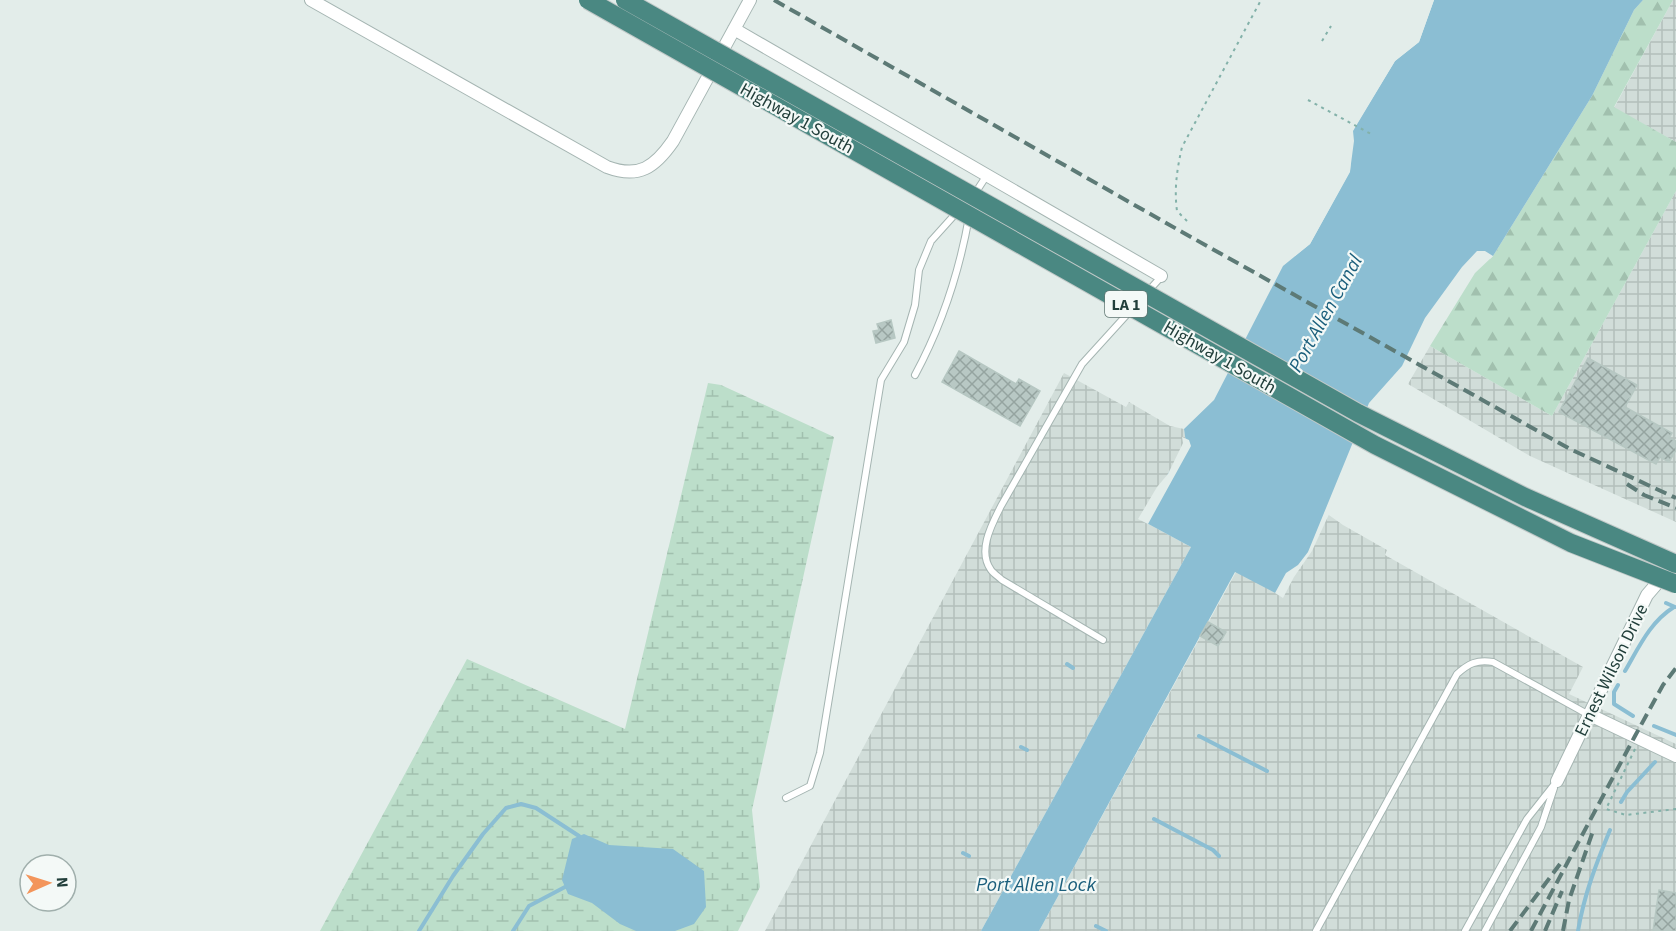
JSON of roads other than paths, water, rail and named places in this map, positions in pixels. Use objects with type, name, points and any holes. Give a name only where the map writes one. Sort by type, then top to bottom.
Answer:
[{"type":"highway","name":"Highway 1 South","points":[[588,0],[1375,445],[1571,543],[1676,584]]},
{"type":"highway","points":[[625,0],[1358,413],[1525,497],[1676,565]]},
{"type":"street","points":[[312,0],[607,167],[618,171],[638,171],[661,158],[673,141],[750,0]]},
{"type":"street","points":[[734,29],[1161,276]]},
{"type":"street","name":"Ernest Wilson Drive","points":[[1557,781],[1647,595],[1670,567],[1676,565]]},
{"type":"street","points":[[1590,715],[1676,756]]},
{"type":"lane","points":[[786,798],[810,786],[820,753],[880,380],[904,342],[915,305],[919,270],[932,241],[973,196],[987,175]]},
{"type":"lane","points":[[915,375],[928,352],[942,317],[961,260],[973,196]]},
{"type":"lane","points":[[1103,640],[1002,580],[990,570],[985,550],[991,527],[1001,506],[1082,364],[1161,276]]},
{"type":"lane","points":[[1316,931],[1457,674],[1467,665],[1476,661],[1492,662],[1590,715]]},
{"type":"lane","name":"Ernest Wilson Drive","points":[[1465,931],[1527,819],[1557,781]]},
{"type":"lane","name":"Ernest Wilson Drive","points":[[1485,931],[1541,827],[1557,781]]},
{"type":"water","points":[[1434,0],[1643,0],[1634,10],[1592,96],[1493,256],[1482,256],[1373,413],[1310,550],[1281,596],[1235,572],[1039,931],[981,931],[1191,547],[1141,520],[1186,443],[1184,429],[1214,400],[1283,266],[1310,244],[1350,172],[1353,130],[1395,61],[1419,42]]},
{"type":"water","points":[[584,834],[609,845],[673,849],[704,871],[706,907],[694,924],[675,931],[636,931],[620,924],[592,903],[568,894],[562,880],[572,839]]},
{"type":"waterway","points":[[1666,603],[1675,607]]},
{"type":"waterway","points":[[1625,671],[1640,644],[1658,620],[1674,607]]},
{"type":"waterway","points":[[1067,664],[1073,668]]},
{"type":"waterway","points":[[1618,685],[1614,692],[1614,704],[1633,716]]},
{"type":"waterway","points":[[1654,726],[1676,735]]},
{"type":"waterway","points":[[1199,736],[1267,771]]},
{"type":"waterway","points":[[1021,747],[1027,750]]},
{"type":"waterway","points":[[1621,802],[1627,792],[1655,762]]},
{"type":"waterway","points":[[419,931],[453,876],[483,834],[506,808],[521,804],[536,808],[579,836]]},
{"type":"waterway","points":[[1154,819],[1213,850],[1219,856]]},
{"type":"waterway","points":[[1578,931],[1591,880],[1610,830]]},
{"type":"waterway","points":[[963,853],[969,856]]},
{"type":"waterway","points":[[513,931],[529,906],[565,887]]},
{"type":"waterway","points":[[1096,926],[1106,931]]},
{"type":"railway","points":[[774,0],[1570,449],[1676,498]]},
{"type":"railway","points":[[1627,484],[1644,495],[1676,508]]},
{"type":"railway","points":[[1531,931],[1663,685],[1676,668]]},
{"type":"railway","points":[[1563,931],[1569,900],[1594,828]]},
{"type":"railway","points":[[1510,931],[1560,864]]},
{"type":"railway","points":[[1545,931],[1562,891]]},
{"type":"water label","name":"Port Allen Canal","points":[[1325,313]]},
{"type":"water label","name":"Port Allen Lock","points":[[1036,884]]}]
